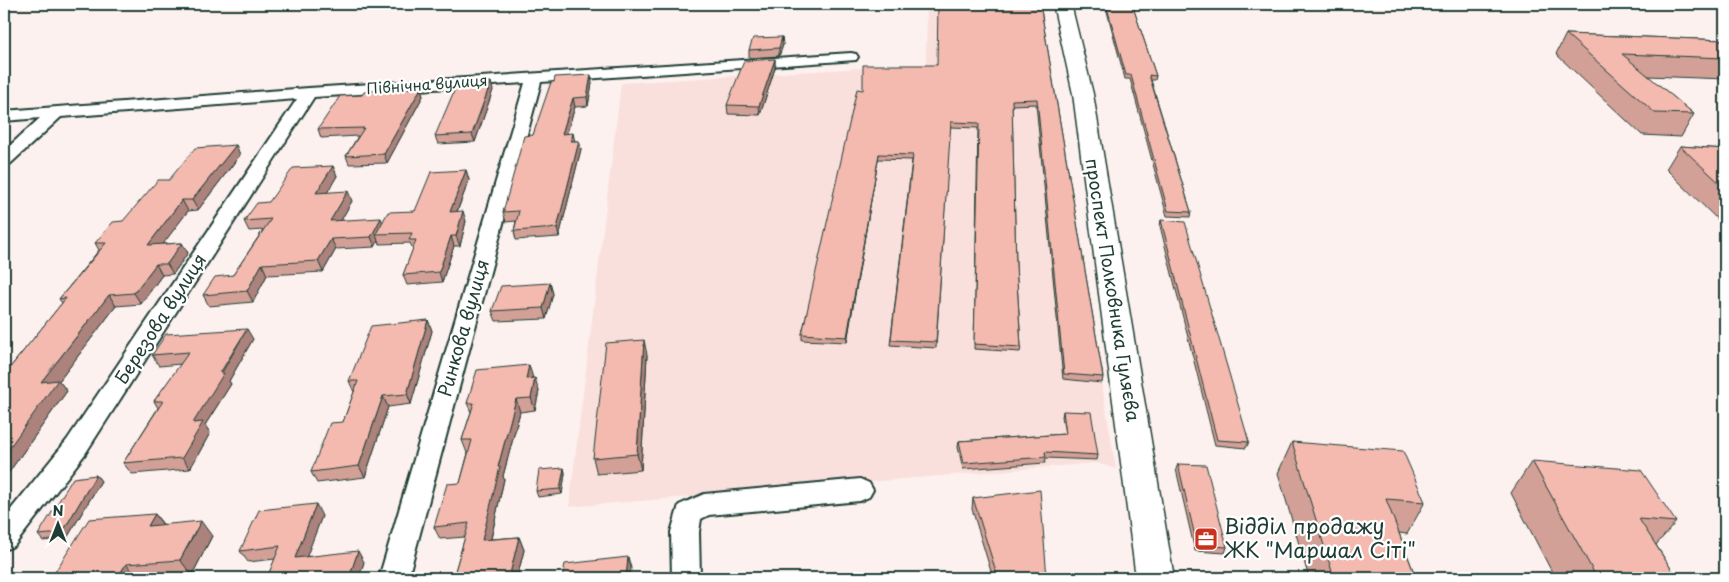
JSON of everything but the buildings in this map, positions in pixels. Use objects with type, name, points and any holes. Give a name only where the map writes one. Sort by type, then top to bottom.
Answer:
[{"type":"main road","name":"проспект Полковника Гуляєва","points":[[1062,4],[1083,94],[1155,578]]},
{"type":"street","name":"Північна вулиця","points":[[4,116],[309,93],[851,58]]},
{"type":"street","name":"Ринкова вулиця","points":[[394,578],[534,79]]},
{"type":"street","name":"Березова вулиця","points":[[4,538],[76,447],[309,93]]},
{"type":"street","points":[[4,160],[55,113]]},
{"type":"street","points":[[686,578],[685,532],[689,513],[704,505],[860,490]]},
{"type":"shaded area","points":[[927,4],[1039,4],[1116,469],[1096,463],[569,507],[621,83],[926,64]]},
{"type":"place","name":"Відділ продажу ЖК \"Маршал Сіті\"","points":[[1206,539]]}]
